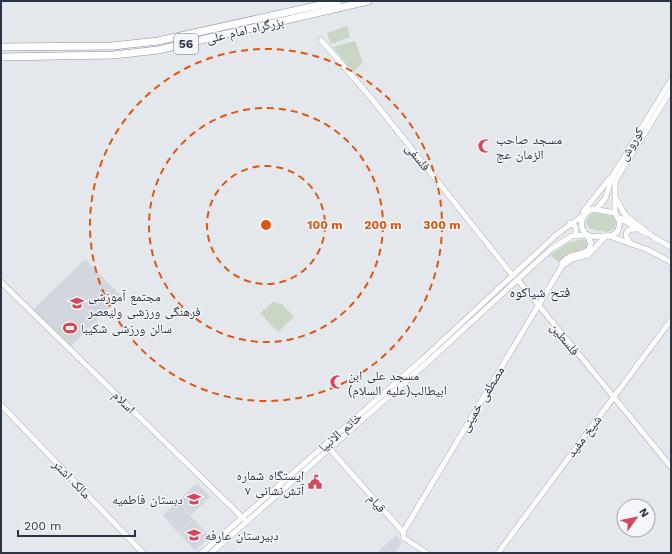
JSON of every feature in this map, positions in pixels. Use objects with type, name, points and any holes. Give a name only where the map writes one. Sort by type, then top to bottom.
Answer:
[{"type":"highway","name":"بزرگراه امام علی","points":[[1,47],[112,46],[158,41],[338,1]]},
{"type":"highway","name":"بزرگراه امام علی","points":[[1,57],[114,55],[158,50],[368,1]]},
{"type":"street","name":"فلسفی","points":[[321,40],[372,99],[513,276]]},
{"type":"street","name":"کوروش","points":[[596,209],[605,199],[613,175],[671,80]]},
{"type":"street","name":"کوروش","points":[[615,213],[617,178],[671,90]]},
{"type":"street","points":[[577,219],[613,175]]},
{"type":"street","points":[[615,194],[618,204],[625,215],[656,239]]},
{"type":"street","points":[[671,247],[637,229],[615,213],[596,209],[590,210],[585,214],[581,225],[588,235],[608,236],[630,243],[646,249],[671,262]]},
{"type":"street","name":"خاتم الانبیا","points":[[211,553],[325,444],[418,363],[570,223],[585,214]]},
{"type":"street","points":[[562,266],[572,259],[590,254],[608,236],[616,234],[620,228],[620,218]]},
{"type":"street","points":[[570,223],[576,227],[576,235]]},
{"type":"street","points":[[630,243],[626,236],[626,232],[630,229],[637,229]]},
{"type":"street","name":"خاتم الانبیا","points":[[202,553],[330,449],[556,244],[576,235],[588,235]]},
{"type":"street","name":"مصطفی خمینی","points":[[403,532],[562,266],[562,263],[569,256],[588,251],[591,243],[588,235]]},
{"type":"street","name":"فلسطین","points":[[518,280],[671,467]]},
{"type":"street","name":"اسلام","points":[[1,282],[244,520]]},
{"type":"street","name":"شیخ مفید","points":[[498,553],[671,320]]},
{"type":"street","name":"مالک اشتر","points":[[1,405],[143,553]]},
{"type":"street","name":"قیام","points":[[325,444],[403,532],[404,538],[427,553]]},
{"type":"street","points":[[217,548],[222,553]]},
{"type":"shaded area","name":"مجتمع آموزشی فرهنگی ورزشی ولیعصر","points":[[85,259],[121,296],[71,346],[33,310]]},
{"type":"shaded area","points":[[197,483],[210,497],[191,515],[180,504],[193,519],[178,533],[163,515]]},
{"type":"shaded area","name":"دبیرستان عارفه","points":[[194,519],[210,537],[195,551],[179,533]]},
{"type":"shaded area","points":[[396,535],[402,543],[395,553],[377,553]]},
{"type":"green space","points":[[347,26],[350,37],[331,44],[327,33]]},
{"type":"green space","points":[[355,41],[363,63],[353,72],[333,47]]},
{"type":"green space","points":[[596,213],[613,216],[616,222],[615,229],[607,232],[590,229],[586,221],[590,215]]},
{"type":"green space","points":[[584,239],[588,243],[586,249],[567,254],[559,262],[550,255],[568,243]]},
{"type":"green space","points":[[273,302],[282,304],[294,317],[278,332],[260,313]]},
{"type":"green space","name":"سالن ورزشی شکیبا","points":[[71,317],[82,327],[69,340],[58,330]]},
{"type":"place","name":"مسجد صاحب الزمان عج","points":[[485,146]]},
{"type":"place","name":"مجتمع آموزشی فرهنگی ورزشی ولیعصر","points":[[77,303]]},
{"type":"place","name":"سالن ورزشی شکیبا","points":[[70,328]]},
{"type":"place","name":"مسجد علی ابن ابیطالب(علیه السلام)","points":[[337,382]]},
{"type":"place","name":"ایستگاه شماره ۷ آتش‌نشانی","points":[[315,482]]},
{"type":"place","name":"دبستان فاطمیه","points":[[194,499]]},
{"type":"place","name":"دبیرستان عارفه","points":[[194,535]]},
{"type":"district","name":"فتح شیاکوه","points":[[540,292]]}]
